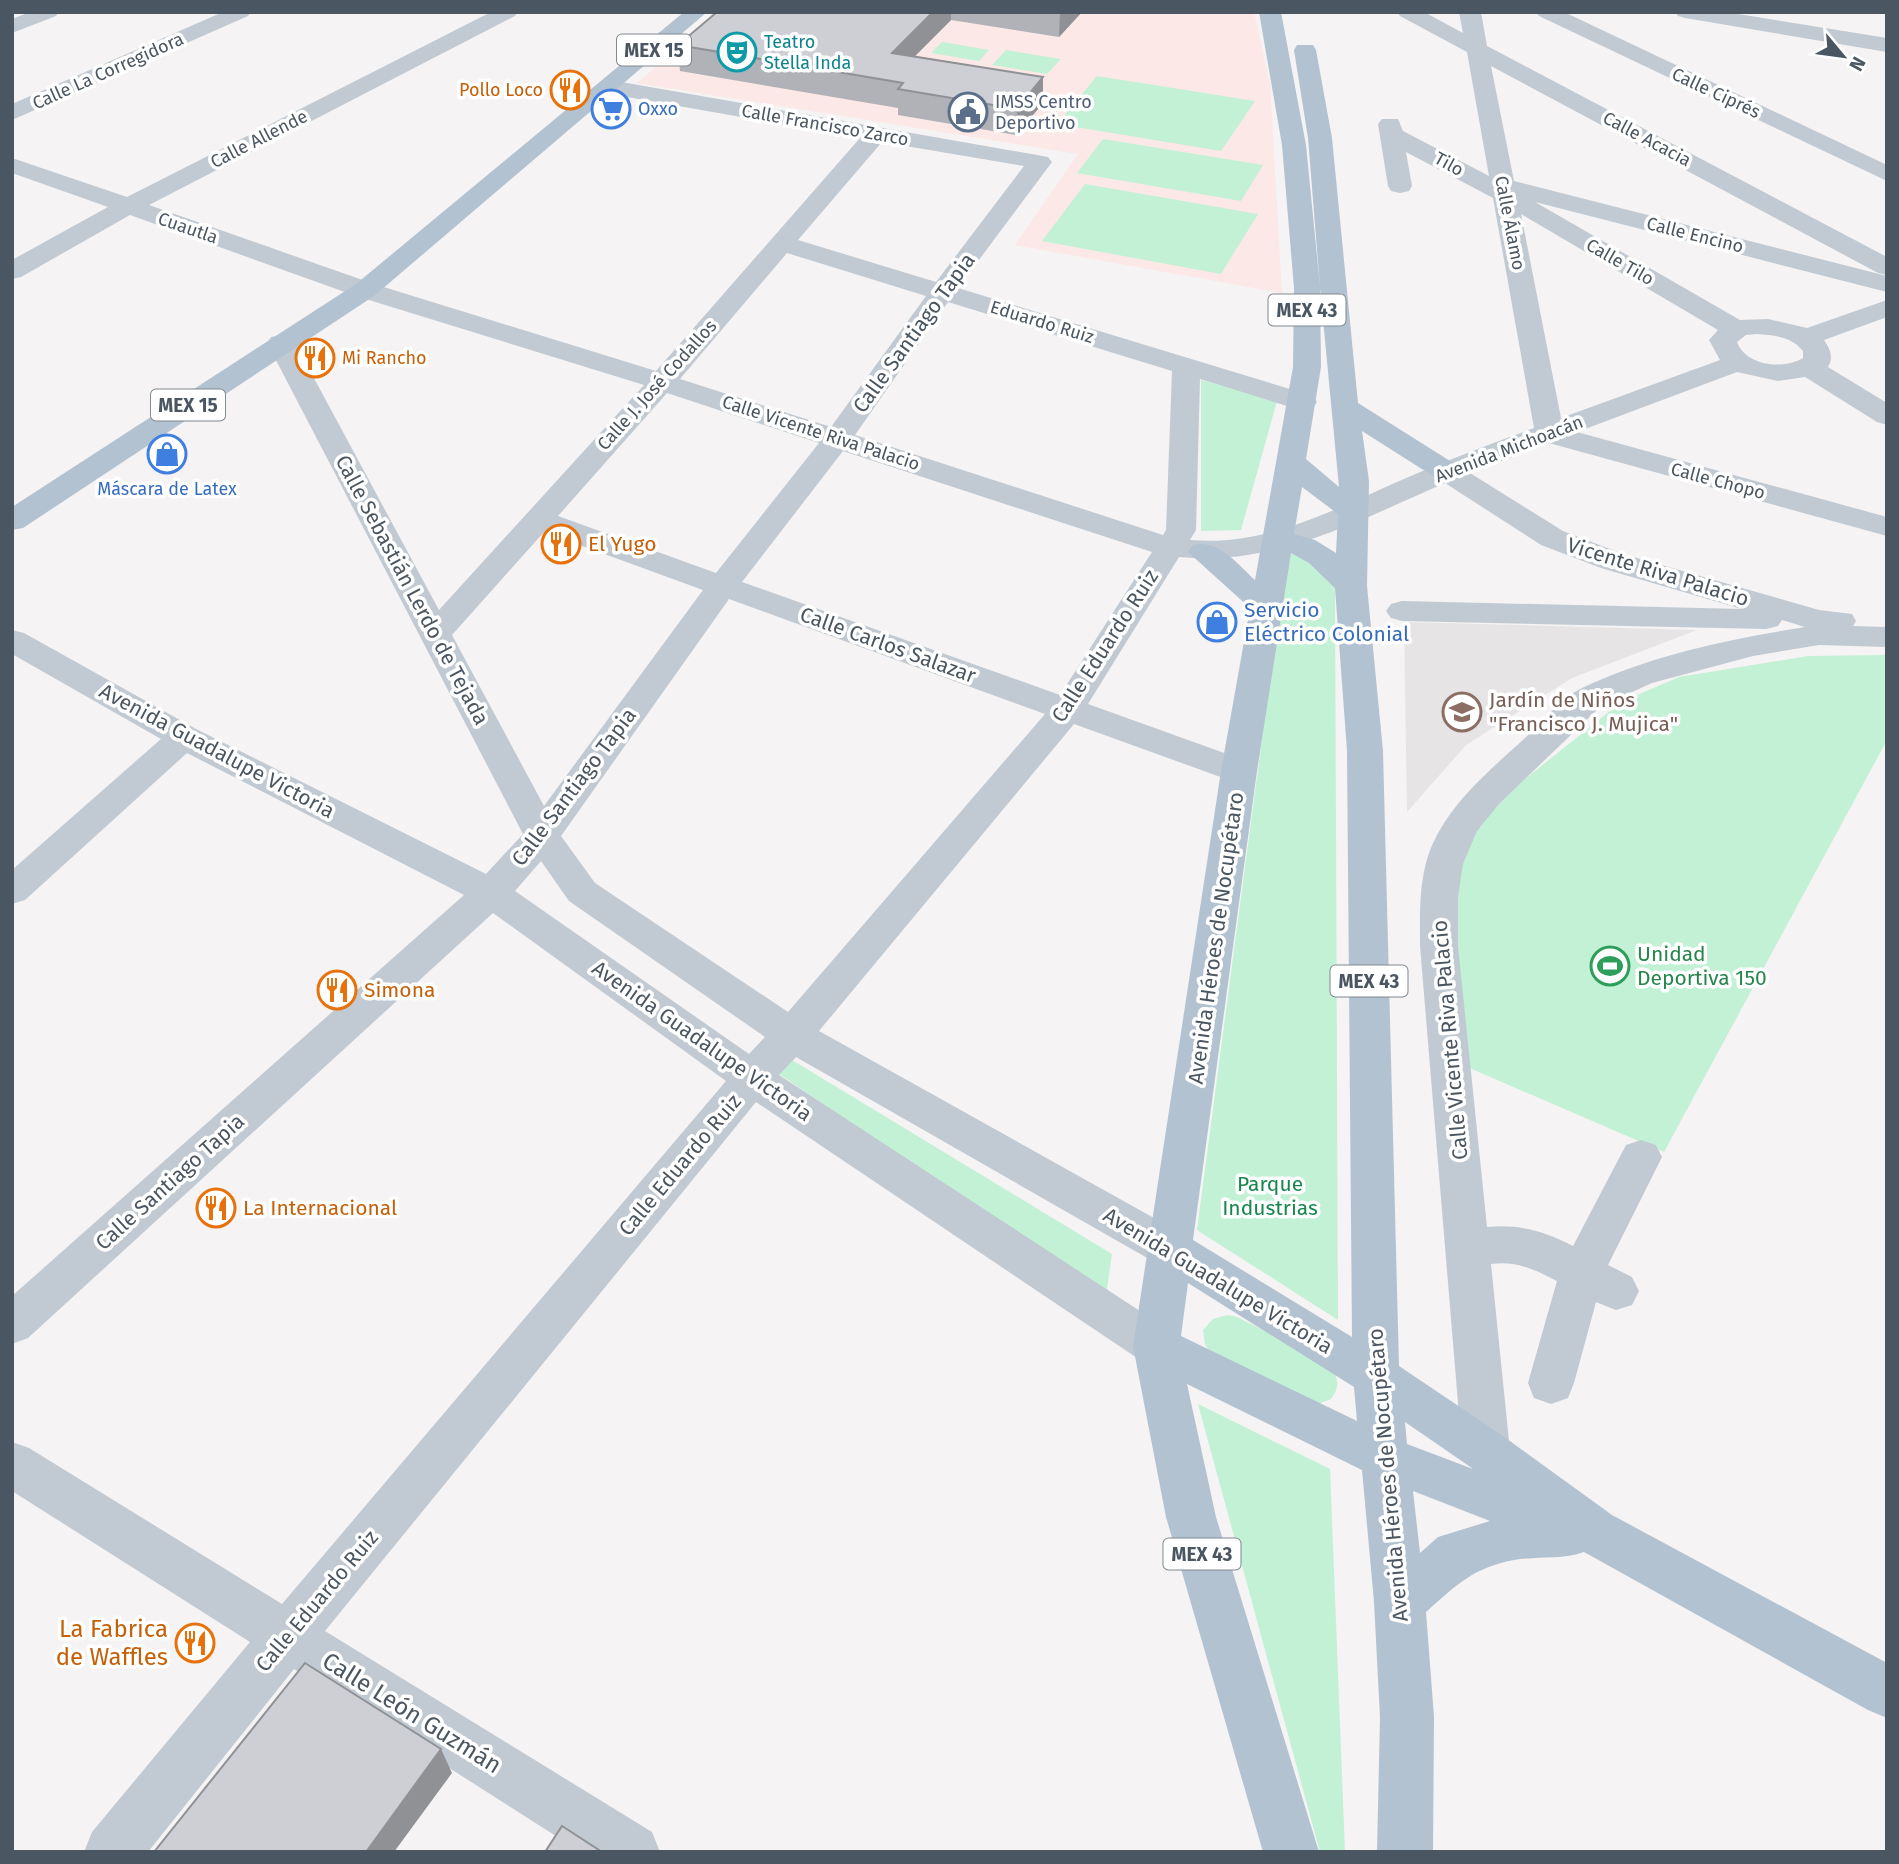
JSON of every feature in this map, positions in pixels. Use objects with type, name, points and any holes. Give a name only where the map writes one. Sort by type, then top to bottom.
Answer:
[{"type":"main road","name":"MEX 15","points":[[12,521],[365,290],[697,12]]},
{"type":"main road","name":"Avenida Héroes de Nocupétaro","points":[[1270,12],[1294,145],[1307,288],[1307,367],[1239,771],[1172,1250],[1156,1346],[1191,1517],[1291,1852]]},
{"type":"main road","name":"Avenida Héroes de Nocupétaro","points":[[1291,12],[1301,33],[1320,138],[1344,407],[1354,481],[1351,586],[1365,751],[1376,1376],[1400,1602],[1407,1717],[1405,1852]]},
{"type":"main road","points":[[1344,407],[1447,472]]},
{"type":"main road","points":[[1292,462],[1322,489],[1354,511]]},
{"type":"main road","points":[[1280,540],[1320,553],[1351,586]]},
{"type":"main road","points":[[1204,552],[1268,607]]},
{"type":"main road","name":"Avenida Guadalupe Victoria","points":[[1172,1250],[1376,1376],[1486,1451],[1594,1531]]},
{"type":"main road","name":"Avenida Guadalupe Victoria","points":[[1156,1346],[1383,1457],[1489,1498],[1594,1531]]},
{"type":"main road","points":[[1400,1602],[1456,1554],[1514,1537],[1594,1531],[1887,1692]]},
{"type":"street","points":[[13,41],[49,12]]},
{"type":"street","name":"Calle La Corregidora","points":[[12,104],[217,12]]},
{"type":"street","name":"Calle La Corregidora","points":[[12,113],[242,12]]},
{"type":"street","name":"Calle Allende","points":[[12,271],[127,207],[508,12]]},
{"type":"street","name":"Calle Acacia","points":[[1407,12],[1887,267]]},
{"type":"street","name":"Calle Álamo","points":[[1469,12],[1549,434]]},
{"type":"street","name":"Calle Ciprés","points":[[1546,12],[1887,174]]},
{"type":"street","points":[[1685,12],[1887,45]]},
{"type":"street","name":"Calle Francisco Zarco","points":[[610,87],[1040,162]]},
{"type":"street","name":"Tilo","points":[[1400,186],[1392,130],[1503,190]]},
{"type":"street","name":"Calle J. José Codallos","points":[[435,634],[662,382],[876,134]]},
{"type":"street","name":"Calle Santiago Tapia","points":[[12,1324],[491,893],[542,836],[722,586],[838,438],[942,292],[1040,162]]},
{"type":"street","name":"Cuautla","points":[[12,165],[365,290]]},
{"type":"street","name":"Calle Encino","points":[[1503,190],[1887,284]]},
{"type":"street","name":"Calle Tilo","points":[[1503,190],[1735,329]]},
{"type":"street","name":"Eduardo Ruiz","points":[[781,243],[1303,401]]},
{"type":"street","name":"Calle Vicente Riva Palacio","points":[[365,290],[838,438],[1169,547],[1204,552],[1241,549],[1280,540]]},
{"type":"street","points":[[1805,338],[1887,308]]},
{"type":"street","points":[[1769,327],[1805,338],[1818,354],[1817,362],[1810,368],[1783,373],[1767,372],[1739,362],[1729,355],[1723,340],[1735,329],[1769,327]]},
{"type":"street","name":"Calle Sebastián Lerdo de Tejada","points":[[281,343],[542,836]]},
{"type":"street","name":"Avenida Michoacán","points":[[1280,540],[1447,472],[1739,362]]},
{"type":"street","name":"Calle Eduardo Ruiz","points":[[112,1852],[752,1078],[792,1035],[1067,710],[1181,530],[1186,366]]},
{"type":"street","points":[[1810,368],[1887,416]]},
{"type":"street","name":"Calle Chopo","points":[[1549,434],[1887,527]]},
{"type":"street","name":"Vicente Riva Palacio","points":[[1447,472],[1552,538],[1612,561],[1817,620],[1881,628]]},
{"type":"street","name":"Calle Carlos Salazar","points":[[536,519],[1239,771]]},
{"type":"street","points":[[1402,611],[1817,620]]},
{"type":"street","name":"Calle Vicente Riva Palacio","points":[[1486,1451],[1439,947],[1439,897],[1444,864],[1461,826],[1486,795],[1589,698],[1640,676],[1751,646],[1881,628]]},
{"type":"street","name":"Avenida Guadalupe Victoria","points":[[12,640],[184,737],[491,893],[752,1078],[1156,1346]]},
{"type":"street","points":[[12,891],[184,737]]},
{"type":"street","name":"Avenida Guadalupe Victoria","points":[[542,836],[582,892],[792,1035],[1172,1250]]},
{"type":"street","points":[[1551,1383],[1599,1281],[1641,1157]]},
{"type":"street","points":[[1469,1248],[1511,1243],[1537,1249],[1599,1281]]},
{"type":"street","name":"Calle León Guzmán","points":[[12,1464],[632,1852]]},
{"type":"shaded area","points":[[721,12],[1254,12],[1270,85],[1282,293],[1015,245],[1078,154],[637,83]]},
{"type":"shaded area","name":"Jardín de Niños \"Francisco J. Mujica\"","points":[[1404,622],[1697,630],[1572,678],[1466,745],[1407,812]]},
{"type":"green space","points":[[942,42],[989,50],[979,61],[931,53]]},
{"type":"green space","points":[[1006,50],[1061,59],[1047,74],[992,65]]},
{"type":"green space","points":[[1097,76],[1255,101],[1221,151],[1057,124]]},
{"type":"green space","points":[[1103,139],[1263,165],[1241,201],[1077,173]]},
{"type":"green space","points":[[1085,184],[1258,214],[1221,274],[1042,241]]},
{"type":"green space","points":[[1201,380],[1277,401],[1241,530],[1201,531]]},
{"type":"green space","name":"Parque Industrias","points":[[1299,549],[1335,587],[1338,1320],[1197,1230],[1287,550]]},
{"type":"green space","name":"Unidad Deportiva 150","points":[[1887,655],[1887,740],[1664,1152],[1458,1063],[1452,869],[1484,812],[1621,702],[1679,677],[1808,656]]},
{"type":"green space","points":[[792,1060],[1112,1254],[1106,1296],[779,1074]]},
{"type":"green space","points":[[1228,1315],[1289,1343],[1328,1367],[1334,1373],[1337,1384],[1331,1399],[1315,1405],[1209,1351],[1203,1330],[1213,1319]]},
{"type":"green space","points":[[1198,1404],[1330,1469],[1345,1852],[1320,1852]]},
{"type":"building","points":[[717,12],[933,12],[892,53],[1043,77],[1017,109],[898,89],[903,83],[678,45]]},
{"type":"building","points":[[305,1663],[441,1749],[366,1852],[154,1852]]},
{"type":"building","points":[[562,1826],[602,1852],[545,1852]]},
{"type":"place","name":"Teatro Stella Inda","points":[[737,52]]},
{"type":"place","name":"Pollo Loco","points":[[570,90]]},
{"type":"place","name":"Oxxo","points":[[611,109]]},
{"type":"place","name":"IMSS Centro Deportivo","points":[[968,112]]},
{"type":"place","name":"Mi Rancho","points":[[315,358]]},
{"type":"place","name":"Máscara de Latex","points":[[167,454]]},
{"type":"place","name":"El Yugo","points":[[561,544]]},
{"type":"place","name":"Servicio Eléctrico Colonial","points":[[1217,622]]},
{"type":"place","name":"Jardín de Niños \"Francisco J. Mujica\"","points":[[1462,712]]},
{"type":"place","name":"Unidad Deportiva 150","points":[[1610,966]]},
{"type":"place","name":"Simona","points":[[337,990]]},
{"type":"place","name":"La Internacional","points":[[216,1208]]},
{"type":"place","name":"La Fabrica de Waffles","points":[[195,1643]]}]
